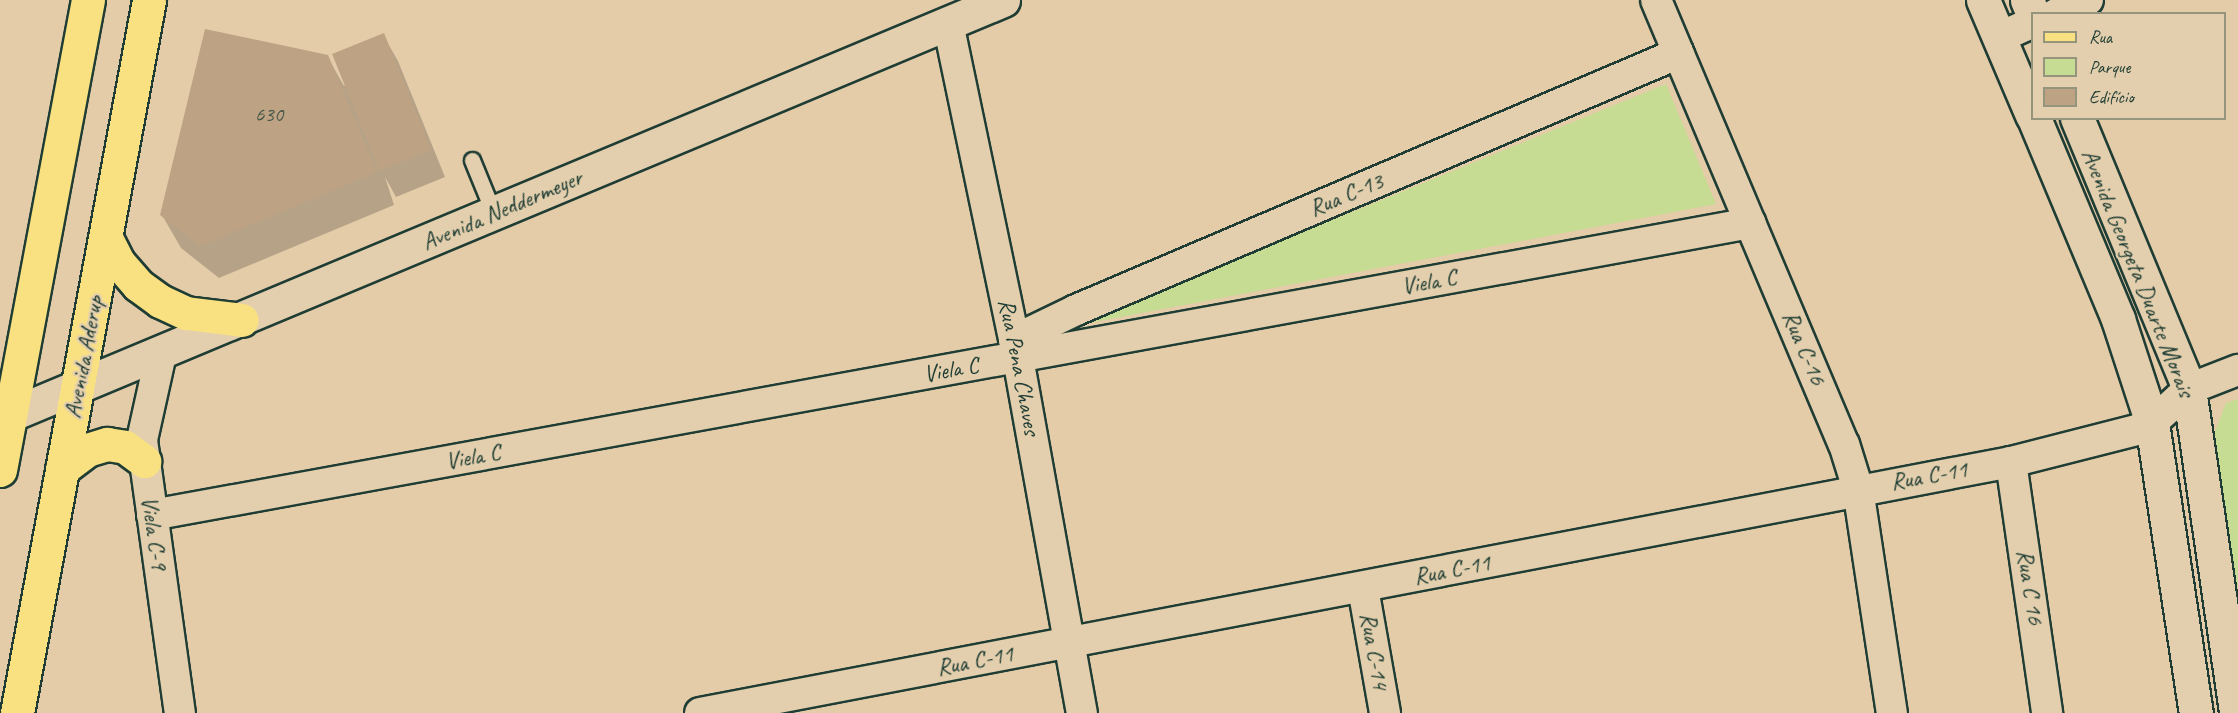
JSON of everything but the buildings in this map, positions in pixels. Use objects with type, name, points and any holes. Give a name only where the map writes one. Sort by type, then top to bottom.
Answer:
[{"type":"main road","points":[[0,470],[6,417],[88,0]]},
{"type":"main road","name":"Avenida Aderup","points":[[17,713],[149,0]]},
{"type":"main road","name":"Avenida Georgeta Duarte Morais","points":[[1983,0],[2031,112]]},
{"type":"main road","name":"Avenida Neddermeyer","points":[[6,417],[948,23],[989,3]]},
{"type":"main road","name":"Avenida Georgeta Duarte Morais","points":[[2034,120],[2118,319],[2152,423],[2196,713]]},
{"type":"main road","name":"Avenida Georgeta Duarte Morais","points":[[2078,120],[2189,389],[2236,713]]},
{"type":"main road","points":[[2072,209],[2109,195]]},
{"type":"main road","points":[[106,238],[119,263],[138,285],[160,301],[186,313],[242,320]]},
{"type":"main road","points":[[62,469],[87,450],[106,444],[125,447],[144,461]]},
{"type":"street","name":"Rua C-16","points":[[1656,0],[1844,444],[1858,489],[1892,713]]},
{"type":"street","points":[[2061,12],[2088,0]]},
{"type":"street","name":"Rua Pena Chaves","points":[[948,23],[1016,349],[1082,713]]},
{"type":"street","points":[[2000,37],[2031,23]]},
{"type":"street","name":"Rua C-13","points":[[1016,349],[1076,310],[1679,53]]},
{"type":"street","name":"Viela C","points":[[152,515],[1016,349],[1751,223]]},
{"type":"street","name":"Viela C-9","points":[[161,354],[142,440],[180,713]]},
{"type":"street","points":[[2189,389],[2238,370]]},
{"type":"street","name":"Rua C-11","points":[[700,713],[771,707],[1069,642],[1363,588],[1858,489],[2011,462],[2152,423],[2189,389]]},
{"type":"street","name":"Rua C 16","points":[[2011,462],[2048,713]]},
{"type":"street","name":"Rua C-14","points":[[1363,588],[1385,713]]},
{"type":"lane","points":[[472,160],[494,214]]},
{"type":"green space","points":[[1666,84],[1716,204],[1073,326]]},
{"type":"green space","points":[[2238,399],[2238,618],[2213,437],[2226,403]]}]
